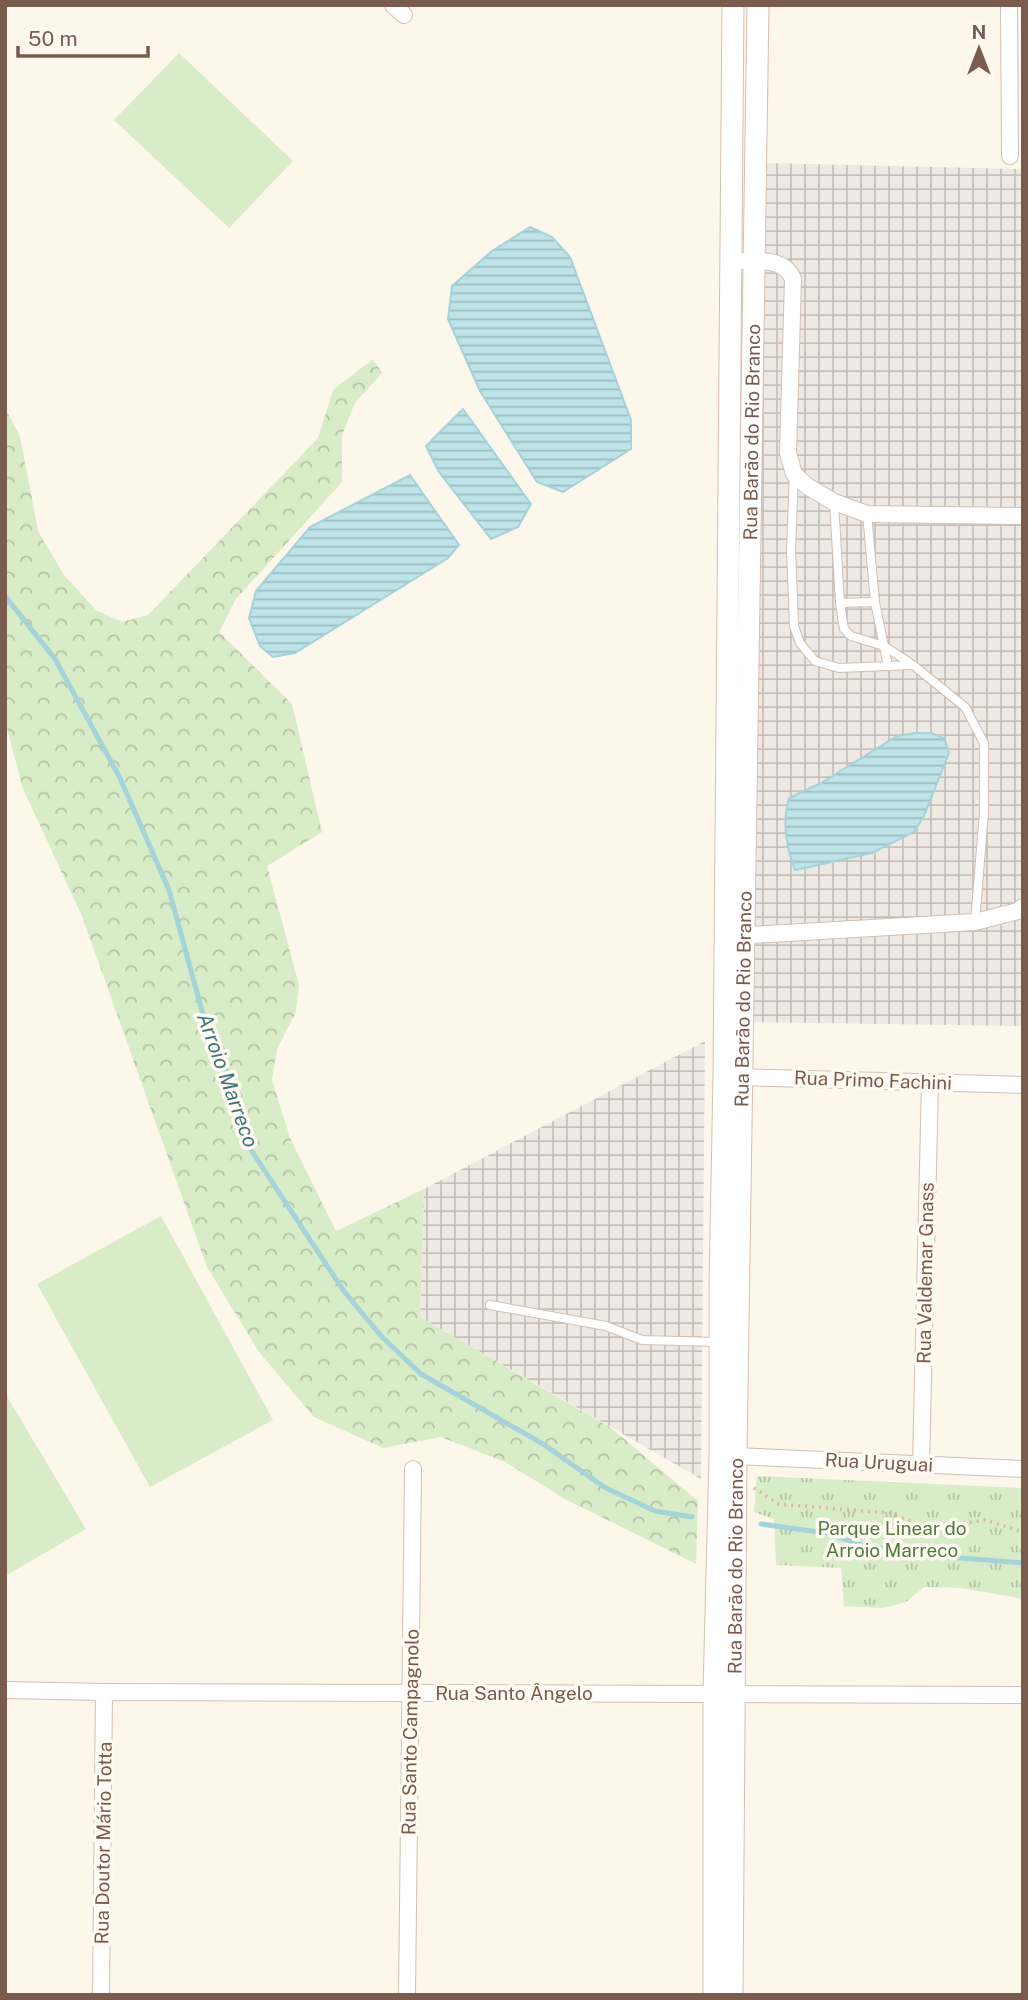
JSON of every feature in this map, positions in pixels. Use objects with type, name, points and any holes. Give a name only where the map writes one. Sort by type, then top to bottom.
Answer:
[{"type":"main road","name":"Rua Barão do Rio Branco","points":[[713,1995],[724,1693],[733,1077],[729,486],[733,5]]},
{"type":"main road","name":"Rua Barão do Rio Branco","points":[[734,936],[750,486],[758,5]]},
{"type":"main road","points":[[729,486],[750,486]]},
{"type":"main road","name":"Rua Barão do Rio Branco","points":[[726,1578],[736,1456],[729,1343]]},
{"type":"main road","name":"Rua Barão do Rio Branco","points":[[724,1693],[732,1995]]},
{"type":"street","points":[[1009,5],[1010,156]]},
{"type":"street","points":[[731,261],[754,261],[785,266],[793,279],[788,453],[794,474],[807,486],[834,502],[867,514],[1023,516]]},
{"type":"street","points":[[734,936],[975,922],[1023,907]]},
{"type":"street","name":"Rua Primo Fachini","points":[[733,1077],[1023,1085]]},
{"type":"street","name":"Rua Valdemar Gnass","points":[[921,1464],[930,1082]]},
{"type":"street","name":"Rua Uruguai","points":[[736,1456],[1023,1469]]},
{"type":"street","name":"Rua Santo Campagnolo","points":[[407,1995],[413,1469]]},
{"type":"street","name":"Rua Santo Ângelo","points":[[5,1690],[1023,1695]]},
{"type":"street","name":"Rua Doutor Mário Totta","points":[[101,1995],[104,1692]]},
{"type":"lane","points":[[794,474],[791,549],[794,626],[800,643],[815,661],[839,668],[913,665]]},
{"type":"lane","points":[[834,502],[844,629],[850,636],[884,646],[913,665],[965,707],[984,743],[984,812],[975,922]]},
{"type":"lane","points":[[867,514],[875,602],[888,666]]},
{"type":"lane","points":[[840,603],[875,602]]},
{"type":"lane","points":[[490,1305],[606,1326],[642,1340],[729,1343]]},
{"type":"path","points":[[752,1486],[778,1504],[889,1513],[928,1528],[985,1520],[1023,1532]]},
{"type":"shaded area","points":[[766,163],[1023,169],[1023,1026],[747,1022]]},
{"type":"shaded area","points":[[705,1041],[701,1479],[420,1317],[424,1189]]},
{"type":"green space","points":[[179,53],[293,161],[229,228],[114,120]]},
{"type":"green space","points":[[373,359],[382,373],[355,403],[342,435],[342,482],[236,599],[219,632],[292,704],[322,832],[267,866],[299,985],[296,1012],[277,1049],[272,1080],[290,1138],[336,1231],[424,1189],[420,1317],[611,1428],[698,1501],[696,1564],[565,1499],[505,1462],[441,1437],[383,1448],[314,1417],[259,1352],[207,1267],[82,916],[23,789],[5,721],[5,408],[20,436],[38,531],[64,575],[96,610],[122,622],[148,615],[318,438],[333,390]]},
{"type":"green space","points":[[161,1216],[273,1420],[150,1487],[37,1284]]},
{"type":"green space","points":[[5,1393],[86,1529],[5,1576]]},
{"type":"green space","name":"Parque Linear do Arroio Marreco","points":[[757,1476],[1023,1488],[1023,1599],[962,1588],[924,1587],[906,1602],[883,1608],[844,1606],[841,1568],[776,1565],[774,1519],[754,1512]]},
{"type":"water","points":[[530,227],[552,237],[570,257],[631,420],[631,449],[563,492],[537,482],[480,391],[448,319],[452,286],[492,251]]},
{"type":"water","points":[[463,409],[531,504],[518,527],[491,539],[439,472],[426,446]]},
{"type":"water","points":[[410,475],[459,545],[448,558],[295,653],[273,657],[260,646],[249,618],[256,591],[310,527]]},
{"type":"water","points":[[931,733],[944,738],[949,753],[924,816],[914,832],[872,853],[795,870],[786,834],[789,798],[821,783],[897,736]]},
{"type":"waterway","name":"Arroio Marreco","points":[[5,596],[55,659],[120,778],[169,890],[202,1011],[226,1070],[251,1150],[343,1290],[381,1336],[421,1374],[543,1444],[604,1487],[655,1511],[692,1517]]},
{"type":"waterway","name":"Arroio Marreco","points":[[761,1524],[826,1533],[862,1545],[934,1556],[1023,1563]]}]
